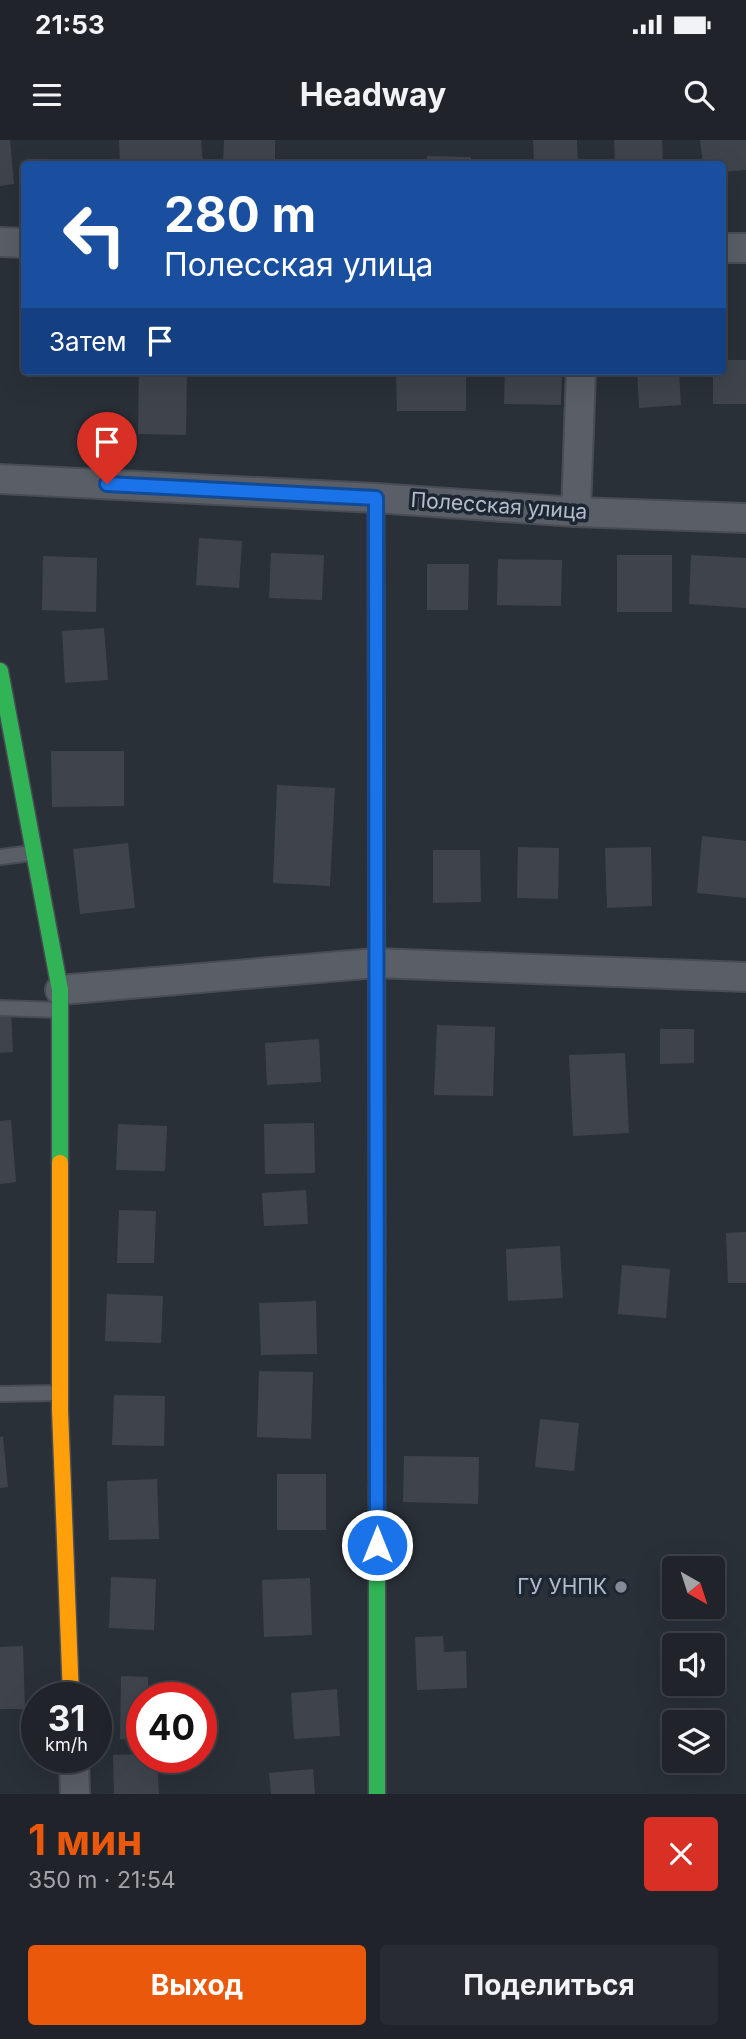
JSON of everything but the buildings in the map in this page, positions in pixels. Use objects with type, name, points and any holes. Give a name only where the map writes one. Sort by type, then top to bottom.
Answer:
[{"type":"street","points":[[0,242],[21,243]]},
{"type":"street","points":[[726,248],[746,247]]},
{"type":"street","points":[[576,512],[581,375]]},
{"type":"street","name":"Полесская улица","points":[[0,479],[376,498],[576,512],[746,518]]},
{"type":"street","points":[[376,498],[377,1794]]},
{"type":"street","points":[[0,671],[60,1000],[60,1393],[70,1682]]},
{"type":"street","points":[[60,1000],[376,963],[746,977]]},
{"type":"street","points":[[74,1773],[75,1794]]},
{"type":"lane","points":[[0,857],[34,853]]},
{"type":"lane","points":[[0,1008],[60,1000]]},
{"type":"lane","points":[[0,1394],[60,1393]]},
{"type":"traffic: fast","points":[[376,498],[377,1201]]},
{"type":"traffic: fast","points":[[0,671],[60,990],[60,1163]]},
{"type":"traffic: fast","points":[[377,1487],[377,1794]]},
{"type":"traffic: slow","points":[[60,1163],[60,1410],[70,1682]]},
{"type":"traffic: slow","points":[[377,1201],[377,1487]]},
{"type":"place","name":"ГУ УНПК","points":[[621,1587]]},
{"type":"route","points":[[107,484],[376,498],[377,1545]]}]
